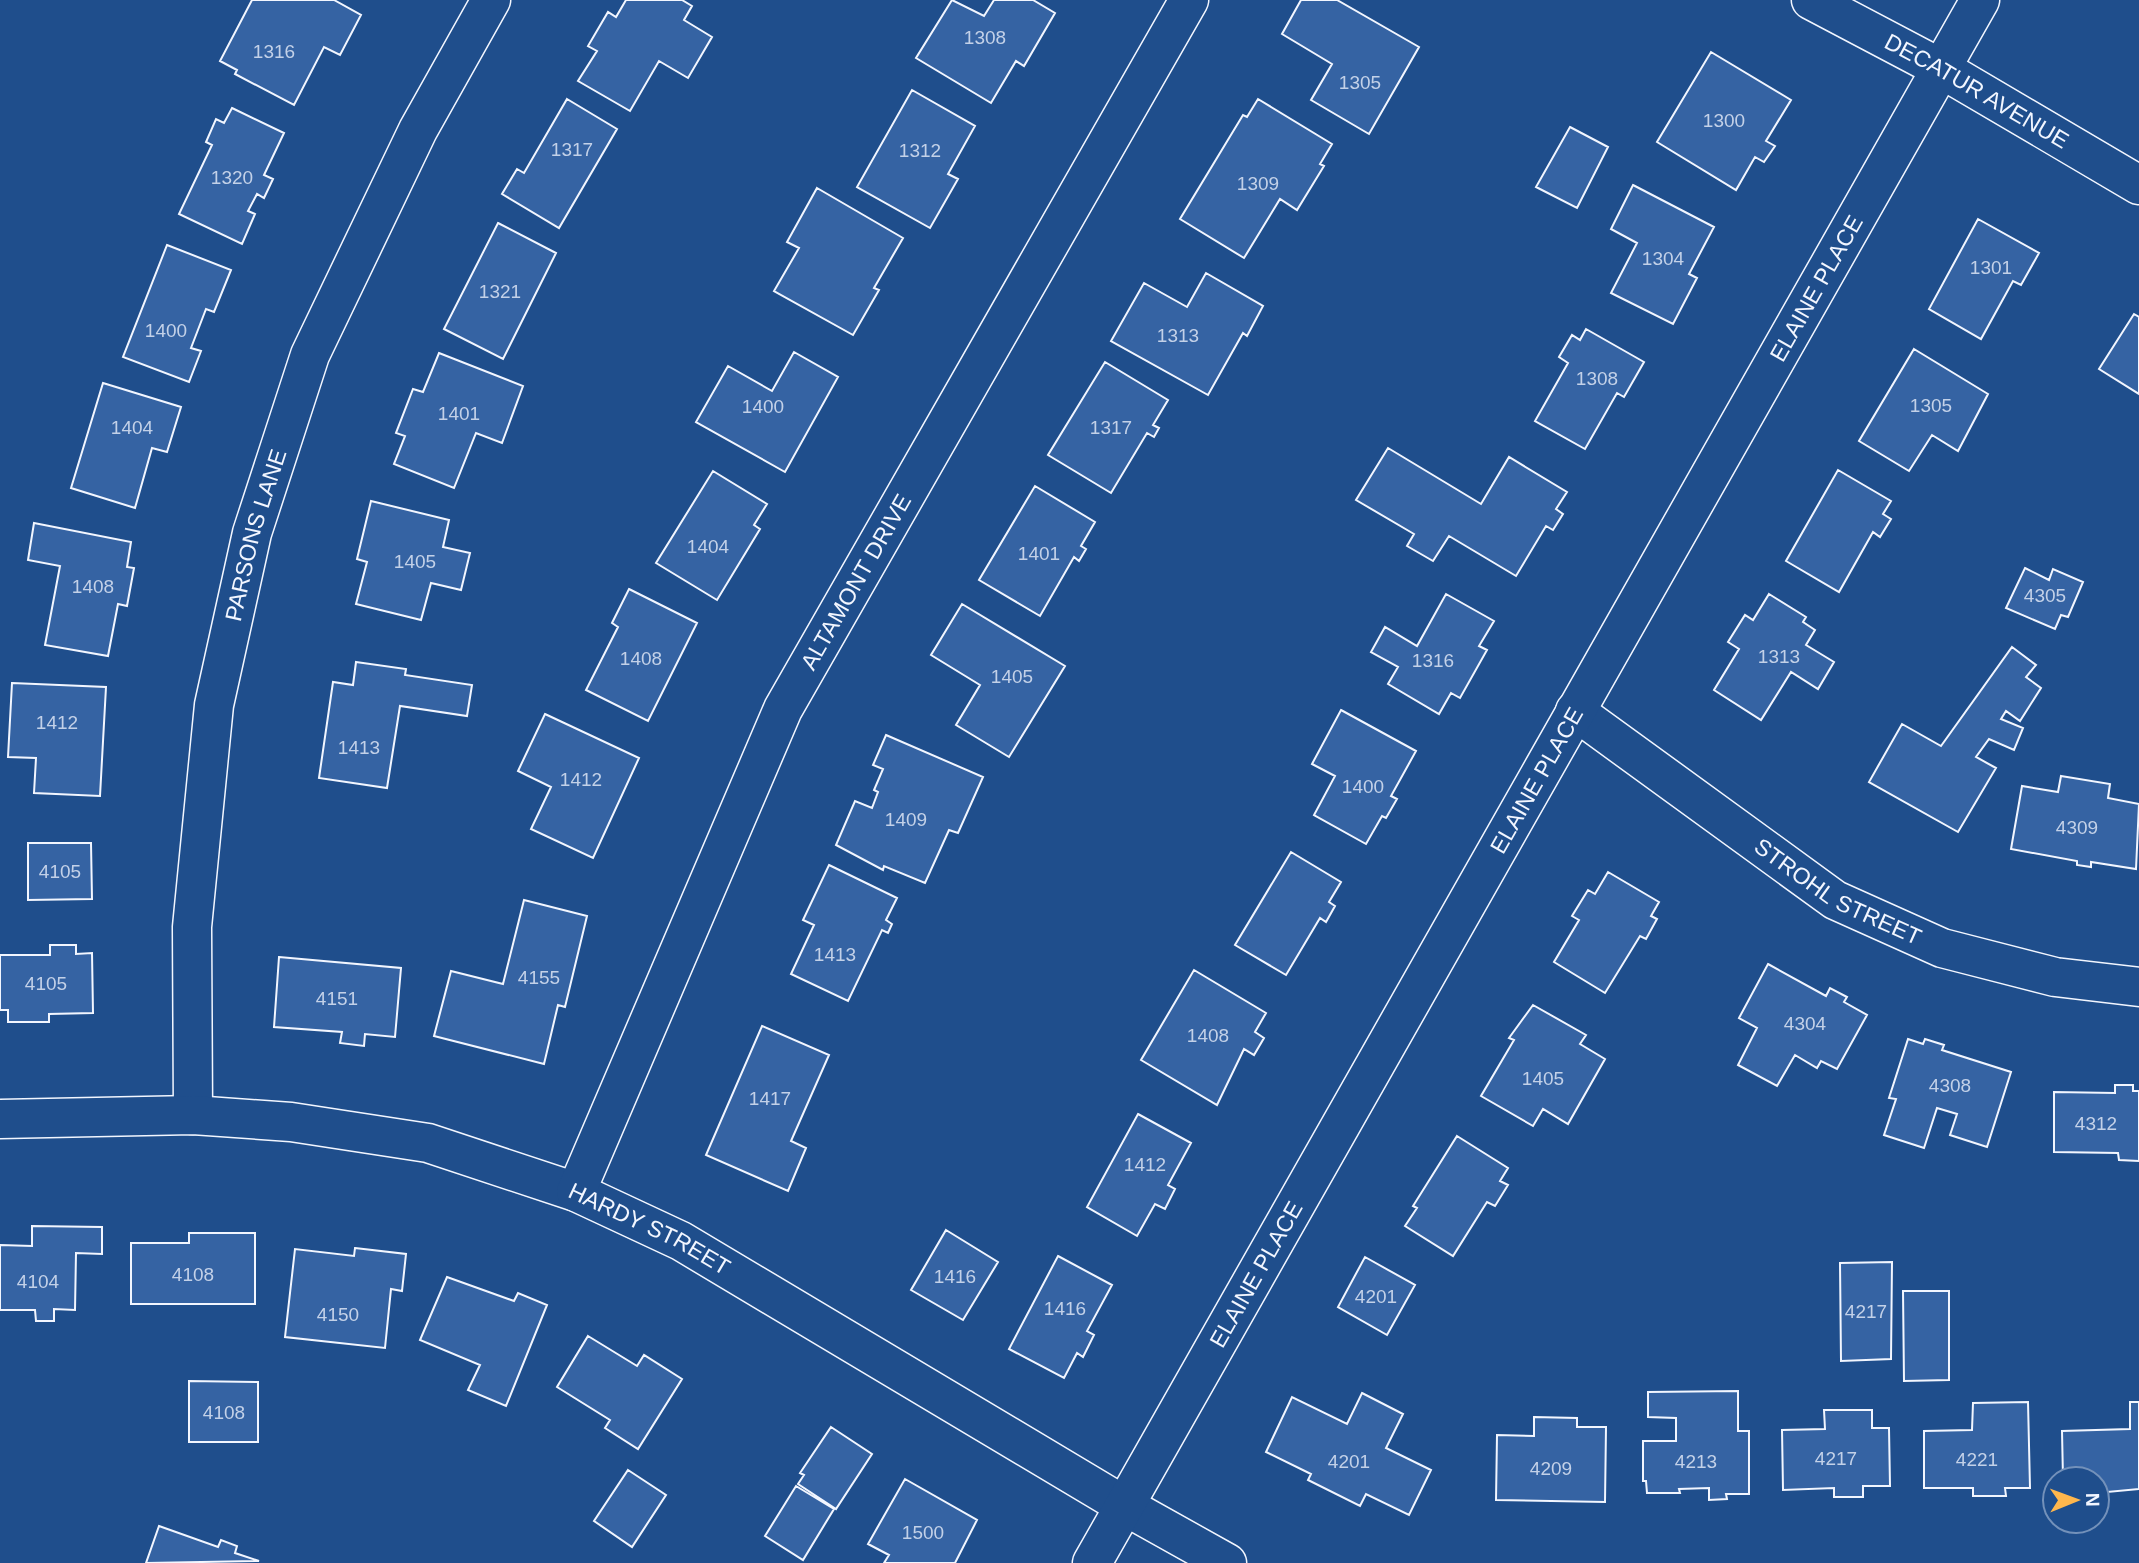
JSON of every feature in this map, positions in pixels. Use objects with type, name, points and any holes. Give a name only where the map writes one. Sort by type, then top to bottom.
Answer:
[{"type":"street","name":"PARSONS LANE","points":[[193,1115],[192,927],[208,761],[214,705],[252,533],[310,355],[418,130],[491,0]]},
{"type":"street","name":"ALTAMONT DRIVE","points":[[576,1192],[783,709],[1189,0]]},
{"type":"street","name":"DECATUR AVENUE","points":[[1811,0],[1940,68],[2139,185]]},
{"type":"street","name":"ELAINE PLACE","points":[[1092,1563],[1980,0]]},
{"type":"street","name":"STROHL STREET","points":[[1575,711],[1835,900],[1942,947],[2055,976],[2139,987]]},
{"type":"street","name":"HARDY STREET","points":[[0,1119],[193,1115],[291,1122],[428,1143],[576,1192],[681,1241],[1125,1506],[1227,1563]]},
{"type":"building","points":[[252,0],[334,0],[361,15],[340,55],[324,47],[294,105],[235,74],[237,70],[220,61]]},
{"type":"building","points":[[626,0],[682,0],[692,6],[684,20],[712,37],[688,78],[659,61],[630,111],[578,81],[597,51],[588,46],[608,12],[616,17]]},
{"type":"building","points":[[952,0],[984,16],[994,0],[1033,0],[1055,13],[1024,66],[1016,61],[991,103],[916,58]]},
{"type":"building","points":[[1301,0],[1337,0],[1419,47],[1369,134],[1311,100],[1332,64],[1282,34]]},
{"type":"building","points":[[1711,52],[1791,100],[1766,141],[1775,146],[1764,162],[1755,157],[1736,190],[1657,142]]},
{"type":"building","points":[[912,90],[975,126],[948,174],[958,179],[930,228],[857,187]]},
{"type":"building","points":[[567,99],[617,129],[559,228],[502,194],[517,169],[524,173]]},
{"type":"building","points":[[1258,99],[1332,144],[1320,164],[1324,166],[1297,210],[1280,199],[1244,258],[1180,219],[1243,115],[1247,117]]},
{"type":"building","points":[[232,108],[284,133],[264,175],[273,179],[264,198],[257,194],[248,211],[255,214],[242,244],[179,214],[212,145],[206,142],[216,119],[224,123]]},
{"type":"building","points":[[1570,127],[1608,147],[1577,208],[1536,187]]},
{"type":"building","points":[[1633,185],[1714,227],[1689,274],[1697,278],[1673,324],[1611,293],[1637,243],[1611,229]]},
{"type":"building","points":[[817,188],[903,238],[874,288],[879,290],[853,335],[774,291],[799,248],[787,242]]},
{"type":"building","points":[[1978,219],[2039,253],[2021,285],[2013,281],[1981,339],[1929,309]]},
{"type":"building","points":[[498,223],[556,253],[503,359],[444,329]]},
{"type":"building","points":[[167,245],[231,270],[214,312],[206,309],[191,348],[201,351],[189,382],[123,357]]},
{"type":"building","points":[[1206,273],[1263,306],[1247,336],[1243,333],[1208,395],[1111,341],[1144,283],[1187,307]]},
{"type":"building","points":[[2134,314],[2139,317],[2139,394],[2099,369]]},
{"type":"building","points":[[1586,329],[1644,362],[1624,397],[1617,393],[1585,449],[1535,421],[1568,363],[1559,357],[1572,335],[1580,340]]},
{"type":"building","points":[[1914,349],[1988,394],[1958,451],[1932,435],[1909,471],[1859,441]]},
{"type":"building","points":[[794,352],[838,377],[785,472],[696,422],[728,366],[772,391]]},
{"type":"building","points":[[439,353],[523,386],[502,443],[476,433],[454,488],[394,464],[405,436],[396,433],[413,389],[423,392]]},
{"type":"building","points":[[1105,362],[1168,400],[1153,425],[1159,428],[1154,437],[1147,433],[1111,493],[1048,455]]},
{"type":"building","points":[[103,383],[181,407],[167,452],[152,448],[135,508],[71,488]]},
{"type":"building","points":[[1388,448],[1481,504],[1509,457],[1567,492],[1556,509],[1563,514],[1553,530],[1546,526],[1516,576],[1449,536],[1433,561],[1407,546],[1414,534],[1356,500]]},
{"type":"building","points":[[1838,470],[1891,501],[1883,514],[1891,519],[1880,537],[1873,532],[1839,592],[1786,561]]},
{"type":"building","points":[[713,471],[767,504],[754,525],[760,529],[717,600],[656,563]]},
{"type":"building","points":[[1035,486],[1095,522],[1081,546],[1086,549],[1079,561],[1074,557],[1040,616],[979,580]]},
{"type":"building","points":[[371,501],[449,520],[443,547],[470,553],[461,590],[431,583],[421,620],[356,604],[367,562],[357,559]]},
{"type":"building","points":[[34,523],[131,542],[127,567],[134,568],[127,606],[118,604],[108,656],[45,645],[60,566],[28,560]]},
{"type":"building","points":[[2025,568],[2049,580],[2053,569],[2083,582],[2068,617],[2061,615],[2055,629],[2006,608]]},
{"type":"building","points":[[629,589],[697,623],[648,721],[586,690],[618,627],[612,623]]},
{"type":"building","points":[[1446,594],[1494,621],[1479,646],[1487,650],[1460,698],[1451,693],[1439,714],[1388,684],[1398,667],[1371,652],[1385,627],[1417,646]]},
{"type":"building","points":[[1769,594],[1806,617],[1803,622],[1815,630],[1806,645],[1834,662],[1818,689],[1791,672],[1761,720],[1714,690],[1739,649],[1728,642],[1745,615],[1753,620]]},
{"type":"building","points":[[962,604],[1065,666],[1009,757],[956,725],[980,685],[931,655]]},
{"type":"building","points":[[2012,647],[2036,665],[2026,677],[2041,688],[2020,721],[2006,711],[2001,719],[2023,728],[2014,750],[1989,739],[1976,757],[1996,768],[1958,832],[1869,782],[1902,724],[1941,746]]},
{"type":"building","points":[[356,662],[406,669],[405,675],[472,685],[467,716],[400,706],[387,788],[319,778],[333,682],[353,685]]},
{"type":"building","points":[[12,683],[106,687],[100,796],[34,793],[36,758],[8,757]]},
{"type":"building","points":[[1341,710],[1416,751],[1391,796],[1397,799],[1386,818],[1382,816],[1366,844],[1314,815],[1335,776],[1312,764]]},
{"type":"building","points":[[545,714],[639,758],[593,858],[531,829],[551,787],[518,771]]},
{"type":"building","points":[[886,735],[983,777],[958,833],[949,830],[925,883],[884,866],[883,870],[836,845],[855,801],[872,808],[878,792],[874,790],[883,769],[873,765]]},
{"type":"building","points":[[2061,776],[2110,784],[2108,798],[2139,804],[2136,869],[2091,862],[2091,867],[2077,865],[2077,861],[2011,849],[2022,786],[2058,792]]},
{"type":"building","points":[[28,843],[91,843],[92,899],[28,900]]},
{"type":"building","points":[[1291,852],[1341,882],[1329,902],[1335,906],[1326,922],[1320,918],[1286,975],[1235,945]]},
{"type":"building","points":[[829,865],[897,898],[886,920],[892,924],[888,933],[882,930],[848,1001],[791,974],[814,925],[803,920]]},
{"type":"building","points":[[1608,872],[1659,902],[1651,916],[1657,919],[1646,939],[1640,936],[1605,993],[1554,962],[1579,920],[1572,916],[1588,890],[1595,894]]},
{"type":"building","points":[[524,900],[587,916],[565,1007],[558,1005],[544,1064],[434,1036],[451,971],[503,984]]},
{"type":"building","points":[[50,945],[76,945],[76,954],[92,953],[93,1013],[49,1014],[49,1022],[8,1022],[8,1010],[0,1010],[0,955],[50,955]]},
{"type":"building","points":[[279,957],[401,968],[395,1037],[365,1034],[364,1046],[340,1043],[342,1032],[274,1027]]},
{"type":"building","points":[[1768,964],[1826,996],[1830,988],[1847,997],[1844,1002],[1867,1015],[1837,1069],[1821,1061],[1817,1068],[1795,1055],[1777,1086],[1738,1065],[1757,1028],[1739,1018]]},
{"type":"building","points":[[1194,970],[1266,1013],[1255,1032],[1264,1038],[1254,1055],[1244,1049],[1217,1105],[1141,1060]]},
{"type":"building","points":[[1533,1005],[1586,1035],[1580,1044],[1605,1059],[1568,1124],[1543,1109],[1533,1126],[1481,1096],[1514,1040],[1509,1038]]},
{"type":"building","points":[[762,1026],[829,1055],[791,1141],[806,1148],[788,1191],[706,1155]]},
{"type":"building","points":[[1908,1039],[1923,1044],[1925,1039],[1944,1045],[1942,1050],[2011,1072],[1987,1147],[1950,1135],[1957,1114],[1937,1108],[1924,1148],[1884,1135],[1896,1099],[1889,1098]]},
{"type":"building","points":[[2115,1085],[2133,1085],[2133,1091],[2139,1091],[2139,1161],[2119,1160],[2118,1153],[2054,1152],[2054,1092],[2115,1093]]},
{"type":"building","points":[[1138,1114],[1191,1143],[1168,1185],[1175,1189],[1165,1209],[1155,1204],[1137,1236],[1087,1207]]},
{"type":"building","points":[[1457,1136],[1508,1168],[1500,1181],[1508,1185],[1495,1206],[1487,1202],[1453,1256],[1405,1226],[1417,1208],[1413,1206]]},
{"type":"building","points":[[32,1226],[102,1227],[102,1254],[76,1253],[75,1310],[54,1309],[54,1321],[36,1321],[35,1310],[0,1310],[0,1245],[32,1246]]},
{"type":"building","points":[[946,1230],[998,1262],[963,1320],[911,1290]]},
{"type":"building","points":[[189,1233],[255,1233],[255,1304],[131,1304],[131,1243],[189,1243]]},
{"type":"building","points":[[355,1248],[406,1254],[402,1291],[391,1289],[385,1348],[285,1337],[295,1249],[354,1256]]},
{"type":"building","points":[[1058,1256],[1112,1285],[1087,1331],[1094,1335],[1083,1357],[1077,1353],[1064,1378],[1009,1349]]},
{"type":"building","points":[[1365,1257],[1415,1285],[1387,1335],[1338,1307]]},
{"type":"building","points":[[1892,1262],[1891,1359],[1841,1361],[1840,1263]]},
{"type":"building","points":[[447,1277],[514,1301],[518,1293],[547,1305],[506,1406],[468,1390],[480,1365],[420,1340]]},
{"type":"building","points":[[1903,1291],[1949,1291],[1949,1380],[1904,1381]]},
{"type":"building","points":[[588,1336],[637,1366],[644,1355],[682,1379],[638,1449],[605,1428],[610,1420],[557,1387]]},
{"type":"building","points":[[189,1381],[258,1382],[258,1442],[189,1442]]},
{"type":"building","points":[[1738,1391],[1738,1431],[1749,1431],[1749,1494],[1726,1494],[1727,1499],[1709,1500],[1709,1488],[1679,1489],[1680,1493],[1647,1493],[1646,1481],[1643,1481],[1643,1441],[1676,1441],[1676,1418],[1648,1417],[1648,1392]]},
{"type":"building","points":[[1362,1393],[1403,1414],[1386,1448],[1431,1470],[1409,1515],[1366,1494],[1360,1506],[1308,1480],[1311,1474],[1266,1452],[1292,1397],[1347,1424]]},
{"type":"building","points":[[2028,1402],[2030,1488],[2005,1488],[2006,1496],[1973,1496],[1973,1488],[1924,1488],[1924,1431],[1972,1430],[1973,1403]]},
{"type":"building","points":[[2130,1402],[2139,1402],[2139,1489],[2111,1492],[2111,1465],[2063,1465],[2062,1431],[2130,1429]]},
{"type":"building","points":[[1824,1410],[1872,1410],[1872,1428],[1889,1428],[1890,1486],[1863,1486],[1863,1497],[1834,1497],[1834,1488],[1783,1490],[1782,1430],[1825,1429]]},
{"type":"building","points":[[1534,1417],[1577,1418],[1577,1427],[1606,1427],[1605,1502],[1496,1500],[1497,1435],[1534,1436]]},
{"type":"building","points":[[831,1427],[872,1454],[836,1509],[798,1484],[804,1475],[800,1473]]},
{"type":"building","points":[[628,1470],[666,1495],[632,1547],[594,1521]]},
{"type":"building","points":[[905,1479],[977,1520],[955,1563],[884,1563],[889,1555],[868,1544]]},
{"type":"building","points":[[796,1486],[834,1509],[803,1560],[765,1536]]},
{"type":"building","points":[[159,1526],[218,1547],[221,1540],[237,1546],[235,1553],[259,1561],[146,1563]]}]
